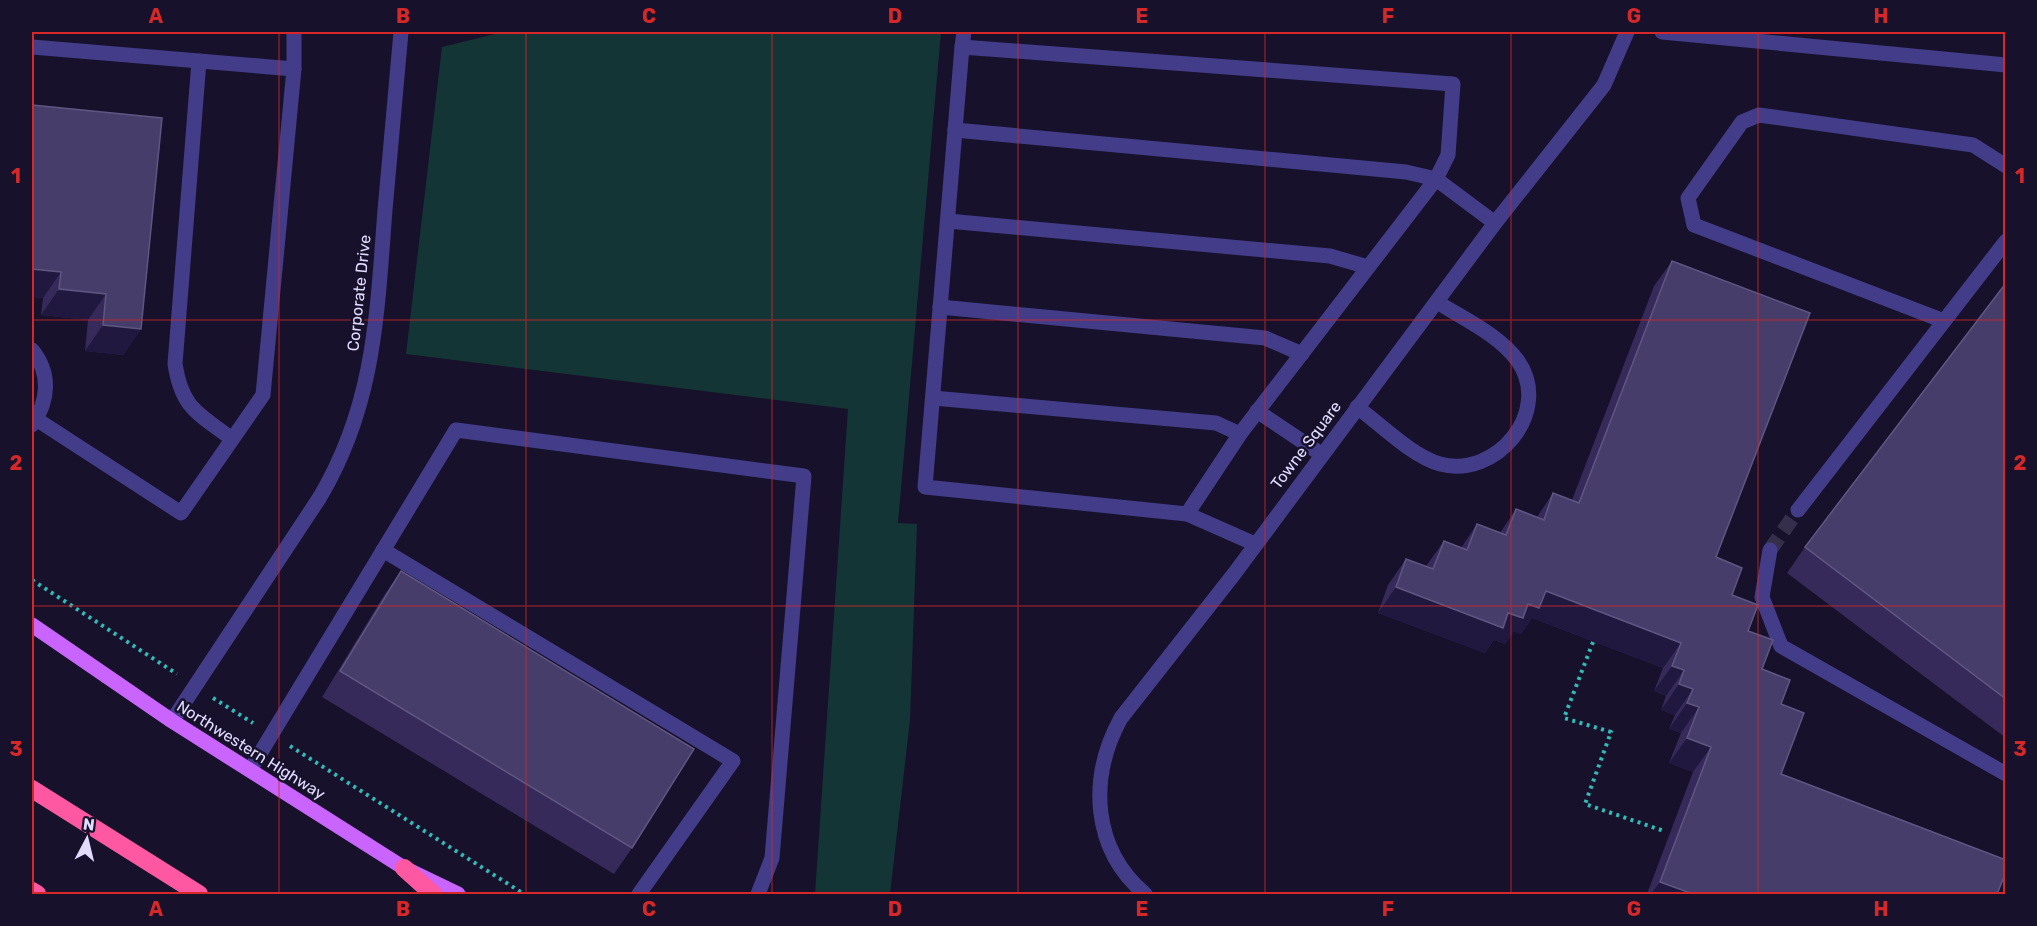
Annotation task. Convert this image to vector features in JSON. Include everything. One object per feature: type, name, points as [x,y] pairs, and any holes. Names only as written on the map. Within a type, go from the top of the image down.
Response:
[{"type":"highway","points":[[32,789],[199,894]]},
{"type":"highway","points":[[404,868],[434,894]]},
{"type":"highway","points":[[32,891],[37,894]]},
{"type":"main road","name":"Northwestern Highway","points":[[32,625],[172,721],[404,868],[458,894]]},
{"type":"street","points":[[32,350],[39,359],[45,376],[46,395],[34,422],[181,513],[263,395],[294,69],[294,32]]},
{"type":"street","name":"Corporate Drive","points":[[172,721],[325,488],[340,463],[358,414],[376,330],[401,32]]},
{"type":"street","name":"Towne Square","points":[[1145,894],[1117,864],[1107,843],[1100,793],[1101,768],[1108,742],[1142,689],[1255,544],[1495,223],[1604,85],[1627,32]]},
{"type":"street","points":[[1662,32],[2006,65]]},
{"type":"street","points":[[1187,514],[1257,411],[1436,179],[1448,155],[1453,84],[963,39],[925,487],[1187,514],[1255,544]]},
{"type":"street","points":[[32,47],[294,69]]},
{"type":"street","points":[[199,61],[175,364],[179,388],[191,407],[232,439]]},
{"type":"street","points":[[1944,321],[1694,225],[1688,198],[1742,122],[1760,115],[1973,145],[2006,166]]},
{"type":"street","points":[[955,130],[1406,172],[1436,179],[1495,223]]},
{"type":"street","points":[[948,221],[1330,256],[1368,267]]},
{"type":"street","points":[[1798,510],[2006,241]]},
{"type":"street","points":[[1357,407],[1415,452],[1440,464],[1467,466],[1492,458],[1513,440],[1525,416],[1527,389],[1519,363],[1501,343],[1437,302]]},
{"type":"street","points":[[940,307],[1265,338],[1302,354]]},
{"type":"street","points":[[933,398],[1216,423],[1240,434]]},
{"type":"street","points":[[1257,411],[1321,454]]},
{"type":"street","points":[[250,770],[456,430],[804,476],[772,858],[759,894]]},
{"type":"street","points":[[383,550],[733,761],[639,894]]},
{"type":"street","points":[[1770,550],[1762,597],[1781,646],[2006,774]]},
{"type":"path","points":[[32,580],[167,668]]},
{"type":"path","points":[[1593,642],[1564,718],[1611,732],[1585,804],[1664,831]]},
{"type":"path","points":[[220,702],[254,724]]},
{"type":"path","points":[[290,746],[524,894]]},
{"type":"green space","points":[[503,32],[941,32],[898,523],[917,524],[910,720],[890,894],[815,894],[848,409],[406,354],[442,47]]},
{"type":"building","points":[[32,105],[162,118],[141,329],[103,325],[106,294],[59,289],[61,272],[32,269]]},
{"type":"building","points":[[1672,261],[1810,313],[1716,557],[1742,568],[1732,595],[1758,605],[1748,631],[1773,640],[1762,669],[1790,680],[1781,704],[1804,713],[1781,774],[2006,860],[2006,872],[1997,894],[1693,894],[1660,882],[1711,747],[1687,738],[1699,707],[1687,703],[1693,689],[1679,684],[1684,670],[1672,666],[1681,643],[1546,591],[1539,608],[1528,604],[1523,618],[1508,613],[1503,628],[1396,587],[1406,559],[1433,569],[1444,541],[1467,550],[1477,524],[1506,535],[1516,509],[1544,520],[1553,493],[1579,503]]},
{"type":"building","points":[[2006,283],[2006,699],[1805,547]]},
{"type":"building","points":[[401,571],[694,749],[632,848],[340,671]]},
{"type":"tunnel","points":[[1770,550],[1798,510]]}]
